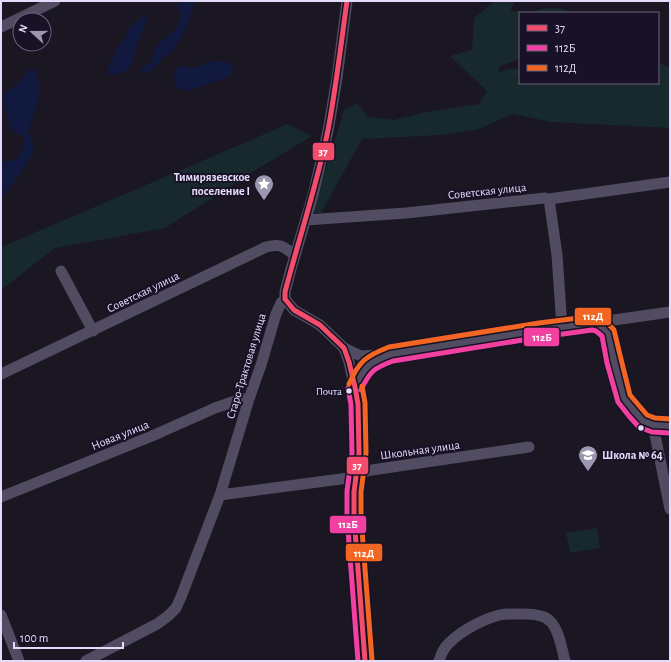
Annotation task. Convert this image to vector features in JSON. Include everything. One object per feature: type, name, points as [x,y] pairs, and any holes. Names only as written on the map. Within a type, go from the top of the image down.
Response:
[{"type":"street","points":[[1,27],[56,1]]},
{"type":"street","name":"Старо-Трактовая улица","points":[[86,661],[157,624],[176,608],[181,597],[220,495],[276,314],[281,303],[285,299],[285,292],[320,165],[333,105],[347,1]]},
{"type":"street","name":"Советская улица","points":[[306,220],[406,213],[545,198],[549,199],[670,182]]},
{"type":"street","points":[[549,199],[557,255],[562,327]]},
{"type":"street","name":"Советская улица","points":[[1,374],[266,247],[274,245],[282,246],[295,255]]},
{"type":"street","points":[[61,271],[93,331]]},
{"type":"street","points":[[285,299],[294,310],[320,325],[344,348],[361,356],[391,354],[562,327],[670,312]]},
{"type":"street","points":[[593,323],[600,325],[608,333],[624,398],[634,411],[644,420],[653,425],[670,426]]},
{"type":"street","points":[[344,348],[349,362],[358,404],[359,453],[354,492],[354,517],[364,661]]},
{"type":"street","points":[[355,387],[362,372],[369,364],[377,359],[391,354]]},
{"type":"street","name":"Новая улица","points":[[1,497],[146,439],[215,408],[241,399],[249,399]]},
{"type":"street","points":[[653,425],[670,509]]},
{"type":"street","name":"Школьная улица","points":[[220,495],[356,477],[364,472],[372,470],[529,447]]},
{"type":"street","points":[[439,661],[441,654],[449,643],[463,632],[483,620],[505,614],[532,614],[550,621],[555,627],[560,639],[565,661]]},
{"type":"street","points":[[1,615],[18,661]]},
{"type":"shaded area","points":[[495,1],[515,1],[510,12],[517,11],[528,12],[519,12],[519,58],[499,67],[499,72],[510,69],[519,70],[519,77],[515,78],[519,79],[519,84],[659,84],[659,62],[670,68],[670,128],[552,122],[512,114],[477,130],[441,135],[362,139],[321,213],[312,212],[344,110],[357,103],[368,117],[394,120],[426,112],[479,104],[487,91],[450,56],[472,50],[474,18]]},
{"type":"shaded area","points":[[547,8],[558,8],[570,12],[528,12]]},
{"type":"shaded area","points":[[288,124],[312,136],[165,228],[55,248],[1,290],[1,247]]},
{"type":"shaded area","points":[[597,528],[600,548],[570,553],[566,533]]},
{"type":"water","points":[[184,1],[195,1],[181,38],[172,51],[162,59],[153,70],[144,73],[140,71],[144,66],[150,63],[157,46],[161,41],[176,29],[180,21],[181,14],[177,10],[178,4]]},
{"type":"water","points":[[143,15],[147,17],[146,23],[130,65],[122,73],[110,75],[107,72],[117,49],[124,40],[130,26]]},
{"type":"water","points":[[214,61],[224,61],[232,65],[233,69],[231,74],[226,78],[188,91],[181,90],[176,85],[173,79],[176,70],[182,65],[193,68]]},
{"type":"water","points":[[29,69],[35,70],[39,87],[38,101],[28,132],[34,146],[33,151],[20,173],[1,199],[1,163],[2,161],[13,160],[18,156],[22,150],[24,140],[24,137],[13,131],[10,127],[3,98],[7,92],[20,81]]},
{"type":"transit line","name":"37","points":[[285,299],[285,292],[324,151],[336,82],[347,1]]},
{"type":"transit line","name":"37","points":[[285,299],[294,310],[320,325],[344,348],[355,387],[358,404],[359,453],[354,492],[354,517],[365,661]]},
{"type":"transit line","name":"112Д","points":[[349,384],[356,370],[364,360],[374,353],[389,347],[539,323],[595,316],[604,319],[614,330],[630,395],[647,415],[655,418],[670,419]]},
{"type":"transit line","name":"112Б","points":[[361,390],[367,378],[373,371],[393,361],[592,330],[596,331],[602,336],[607,363],[618,402],[639,427],[652,432],[670,433]]},
{"type":"transit line","name":"112Д","points":[[362,386],[365,403],[366,453],[361,492],[361,517],[372,660]]},
{"type":"transit line","name":"112Б","points":[[348,388],[351,405],[352,453],[347,491],[347,517],[358,661]]},
{"type":"place","name":"Тимирязевское поселение I","points":[[264,201]]},
{"type":"place","name":"Почта","points":[[349,391]]},
{"type":"place","name":"Школа № 64","points":[[588,472]]}]
